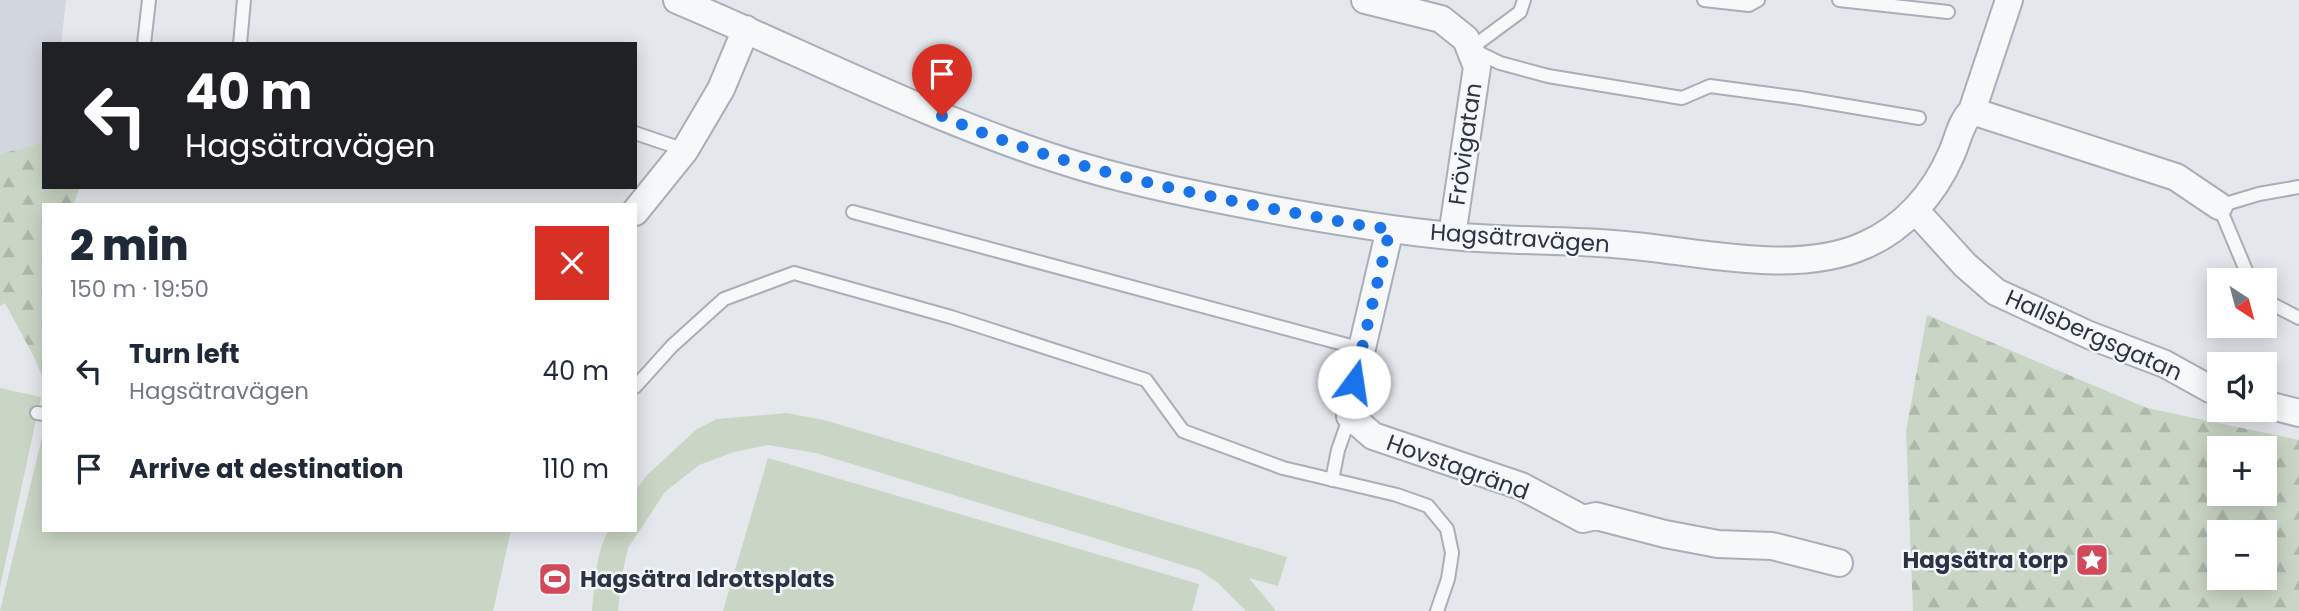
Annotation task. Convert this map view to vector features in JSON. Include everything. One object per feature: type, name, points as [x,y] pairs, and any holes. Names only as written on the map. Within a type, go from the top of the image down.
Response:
[{"type":"street","name":"Hagsätravägen","points":[[677,0],[967,126],[1080,166],[1202,196],[1365,226],[1451,236],[1616,244],[1735,258],[1808,260],[1846,252],[1892,229],[1915,210],[1937,183],[1965,119],[1972,111],[2009,0]]},
{"type":"street","name":"Frövigatan","points":[[1365,0],[1441,19],[1466,38],[1476,67],[1451,236]]},
{"type":"street","points":[[637,210],[685,150],[721,89],[746,29]]},
{"type":"street","points":[[1972,111],[2176,177],[2219,206]]},
{"type":"street","name":"Hallsbergsgatan","points":[[1915,210],[1965,265],[1996,292],[2089,335],[2165,364],[2207,387]]},
{"type":"street","points":[[1350,416],[1354,382],[1390,229]]},
{"type":"street","points":[[2277,407],[2299,413]]},
{"type":"street","name":"Hovstagränd","points":[[1350,416],[1373,436],[1521,486],[1583,519],[1596,516],[1665,534],[1718,544],[1772,546],[1839,563]]},
{"type":"lane","points":[[144,42],[149,0]]},
{"type":"lane","points":[[240,42],[244,0]]},
{"type":"lane","points":[[1469,49],[1520,12],[1524,0]]},
{"type":"lane","points":[[1704,0],[1749,5],[1758,0]]},
{"type":"lane","points":[[1839,0],[1948,12]]},
{"type":"lane","points":[[1469,49],[1500,62],[1548,76],[1682,98],[1710,86],[1919,118]]},
{"type":"lane","points":[[637,134],[685,150]]},
{"type":"lane","points":[[2245,268],[2219,206],[2259,194],[2299,187]]},
{"type":"lane","points":[[853,212],[1362,349]]},
{"type":"lane","points":[[637,385],[672,346],[724,299],[794,273],[951,317],[1146,380],[1183,431],[1283,468],[1397,495],[1428,506],[1447,529],[1452,553],[1448,579],[1437,611]]},
{"type":"lane","points":[[2277,307],[2299,318]]},
{"type":"lane","points":[[1332,480],[1338,450],[1350,416]]},
{"type":"shaded area","points":[[0,0],[66,0],[61,42],[42,42],[42,143],[0,154]]},
{"type":"green space","points":[[42,143],[42,189],[79,189],[74,203],[42,203],[42,376],[5,303],[0,306],[0,154]]},
{"type":"green space","points":[[1927,315],[2147,408],[2299,440],[2299,611],[1913,611],[1906,431]]},
{"type":"green space","points":[[0,388],[41,397],[0,587]]},
{"type":"green space","points":[[787,413],[824,420],[1287,557],[1278,586],[1249,578],[1276,611],[1246,611],[1218,583],[1199,570],[816,453],[768,445],[734,452],[699,465],[665,492],[628,548],[618,611],[592,611],[596,569],[608,532],[637,532],[637,488],[647,475],[697,429],[717,419]]},
{"type":"green space","points":[[42,437],[42,532],[511,532],[493,611],[0,611]]},
{"type":"green space","points":[[768,458],[1199,584],[1192,611],[723,611]]},
{"type":"place","name":"Hagsätra torp","points":[[2092,560]]},
{"type":"place","name":"Hagsätra Idrottsplats","points":[[555,579]]},
{"type":"route","points":[[942,116],[1080,166],[1140,182],[1202,196],[1390,229],[1354,382]]}]
